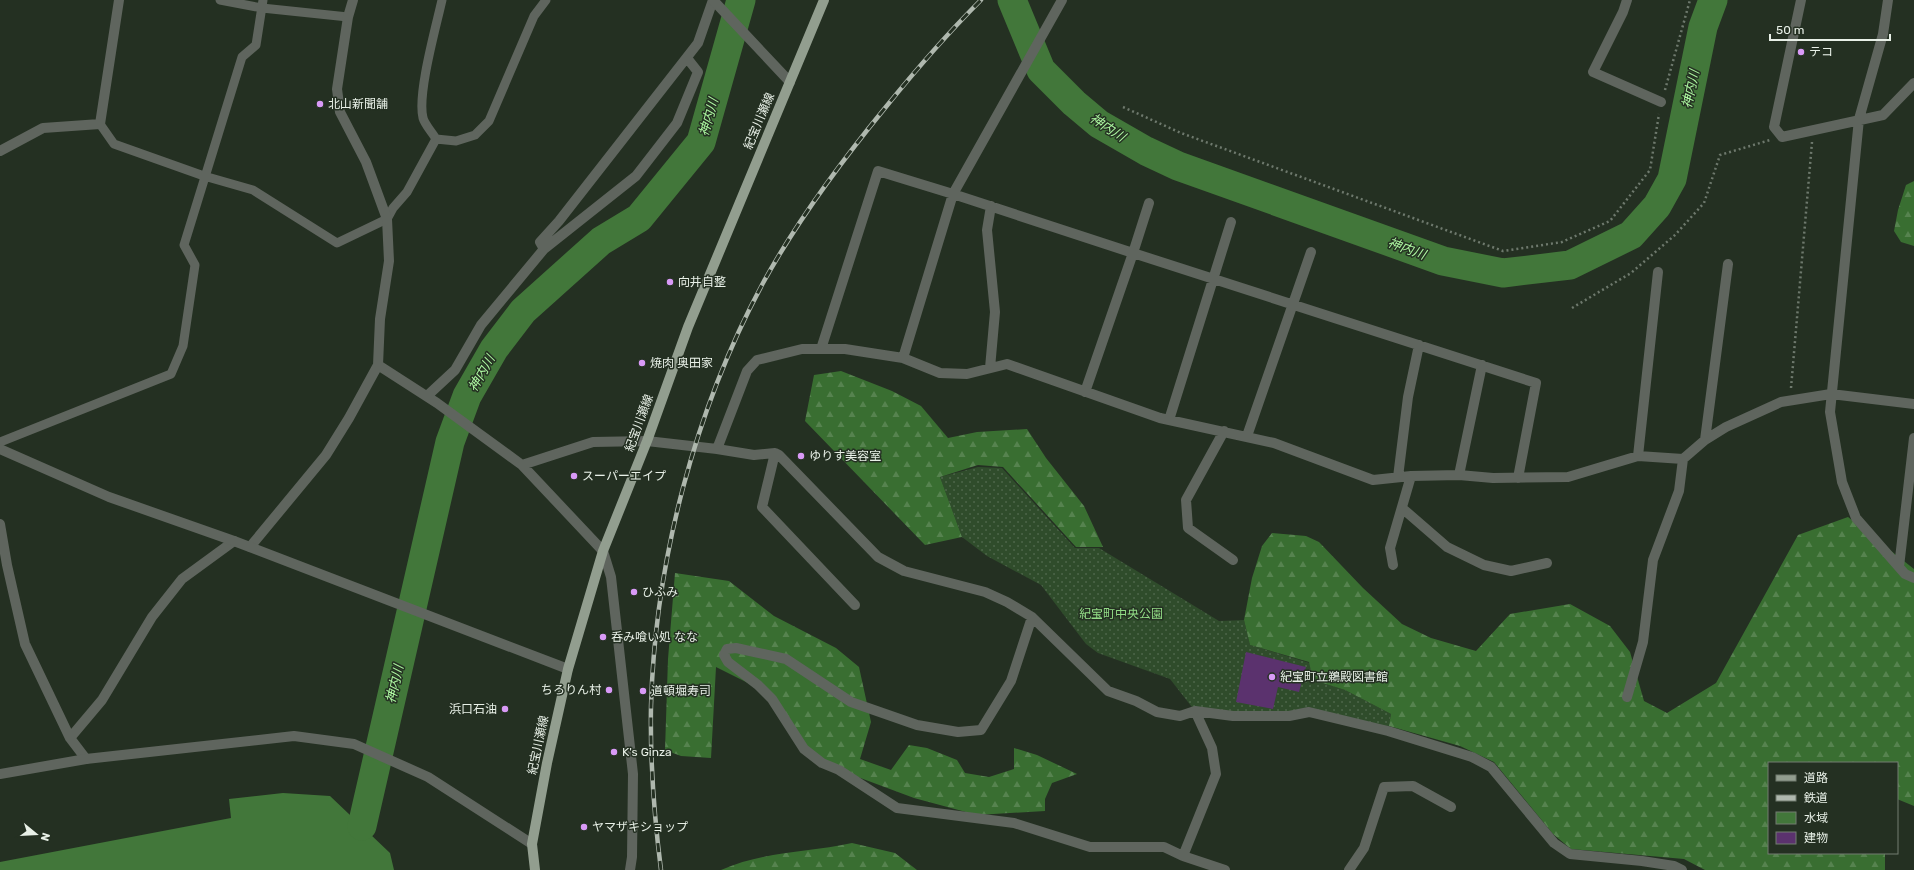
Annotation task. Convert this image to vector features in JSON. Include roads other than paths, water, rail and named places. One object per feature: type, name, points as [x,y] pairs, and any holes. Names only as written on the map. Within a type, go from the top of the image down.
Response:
[{"type":"main road","name":"紀宝川瀬線","points":[[535,870],[532,844],[547,764],[568,669],[603,551],[647,441],[688,327],[824,0]]},
{"type":"street","points":[[0,151],[42,128],[100,124],[119,0]]},
{"type":"street","points":[[250,547],[326,455],[350,418],[378,365],[380,319],[389,261],[387,219],[366,162],[340,112],[337,89],[348,17],[353,0]]},
{"type":"street","points":[[544,249],[540,242],[559,221],[698,43],[713,0],[790,82]]},
{"type":"street","points":[[903,358],[953,194],[1062,0]]},
{"type":"street","points":[[1627,0],[1623,12],[1593,72],[1661,102]]},
{"type":"street","points":[[1801,0],[1774,127],[1782,137],[1883,115],[1914,83]]},
{"type":"street","points":[[1888,0],[1883,34],[1859,120],[1837,360],[1831,394],[1830,412],[1842,482],[1856,518],[1905,574],[1914,578]]},
{"type":"street","points":[[427,396],[455,370],[482,326],[544,249],[636,176],[677,123],[698,72],[686,58]]},
{"type":"street","points":[[821,349],[878,171],[1536,382],[1518,478]]},
{"type":"street","points":[[1085,392],[1149,203]]},
{"type":"street","points":[[990,368],[995,312],[987,230],[991,206]]},
{"type":"street","points":[[1170,420],[1230,222]]},
{"type":"street","points":[[1247,436],[1311,252]]},
{"type":"street","points":[[1705,440],[1728,264]]},
{"type":"street","points":[[1638,456],[1658,272]]},
{"type":"street","points":[[1398,477],[1408,397],[1419,345]]},
{"type":"street","points":[[717,449],[747,371],[757,360],[802,349],[845,349],[903,358],[940,373],[967,374],[1007,364],[1170,420],[1274,443],[1373,480],[1411,476],[1459,475],[1493,478],[1568,477],[1638,456],[1683,459]]},
{"type":"street","points":[[378,365],[427,396],[522,465],[603,551],[611,577],[633,774],[632,857],[630,870]]},
{"type":"street","points":[[1459,475],[1482,365]]},
{"type":"street","points":[[1627,697],[1643,642],[1653,560],[1679,491],[1683,459],[1705,440],[1726,427],[1781,402],[1831,394],[1914,404]]},
{"type":"street","points":[[1224,431],[1186,500],[1188,528],[1233,560]]},
{"type":"street","points":[[1899,567],[1914,438]]},
{"type":"street","points":[[522,465],[593,442],[647,441],[754,455],[775,453],[779,455],[878,557],[904,571],[985,592],[1007,602],[1032,617],[1108,691],[1136,701],[1158,712],[1180,716],[1195,711],[1233,716],[1289,716],[1309,712],[1374,726],[1472,757],[1491,767],[1554,843],[1570,854],[1642,861],[1674,866],[1682,870]]},
{"type":"street","points":[[0,449],[109,497],[234,541],[568,669]]},
{"type":"street","points":[[775,453],[762,507],[855,605]]},
{"type":"street","points":[[1393,565],[1390,548],[1411,476]]},
{"type":"street","points":[[1402,508],[1447,547],[1484,565],[1511,571],[1547,563]]},
{"type":"street","points":[[0,524],[6,565],[25,644],[70,738],[86,759]]},
{"type":"street","points":[[70,738],[102,700],[152,617],[182,579],[234,541]]},
{"type":"street","points":[[1032,617],[1011,681],[981,730],[958,732],[917,725],[851,702],[786,658],[736,648],[727,649],[724,654],[728,662],[758,685],[772,699],[804,749],[822,763],[839,770],[897,808],[1014,823],[1090,847],[1164,847],[1183,856],[1225,870]]},
{"type":"street","points":[[1183,856],[1216,774],[1212,748],[1195,711]]},
{"type":"street","points":[[0,774],[86,759],[294,736],[354,744],[428,777],[532,844]]},
{"type":"street","points":[[1349,870],[1364,848],[1384,787],[1413,786],[1451,807]]},
{"type":"lane","points":[[220,0],[262,4],[348,17]]},
{"type":"lane","points":[[436,139],[424,119],[421,105],[429,56],[442,0]]},
{"type":"lane","points":[[436,139],[456,141],[475,135],[489,121],[534,16],[546,0]]},
{"type":"lane","points":[[0,442],[171,374],[183,346],[195,265],[184,245],[204,176],[242,57],[256,45],[262,4]]},
{"type":"lane","points":[[100,124],[114,144],[204,176],[253,190],[337,244],[387,219],[393,208],[407,192],[436,139]]},
{"type":"water","points":[[283,793],[330,796],[390,853],[394,870],[0,870],[0,862],[231,818],[229,799]]},
{"type":"waterway","name":"神内川","points":[[362,826],[450,442],[467,396],[494,349],[523,311],[601,241],[639,218],[701,142],[741,0]]},
{"type":"waterway","name":"神内川","points":[[1012,0],[1041,70],[1074,103],[1099,124],[1146,151],[1178,166],[1443,261],[1503,273],[1570,265],[1631,235],[1657,206],[1672,179],[1703,27],[1713,0]]},
{"type":"railway","points":[[661,870],[654,808],[651,747],[651,706],[654,652],[670,542],[683,488],[699,434],[717,382],[739,331],[763,283],[790,237],[820,193],[896,94],[944,39],[981,0]]},
{"type":"place","name":"テコ","points":[[1801,52]]},
{"type":"place","name":"北山新聞舗","points":[[320,104]]},
{"type":"place","name":"向井自整","points":[[670,282]]},
{"type":"place","name":"焼肉 奥田家","points":[[642,363]]},
{"type":"place","name":"ゆりす美容室","points":[[801,456]]},
{"type":"place","name":"スーパーエイプ","points":[[574,476]]},
{"type":"place","name":"ひふみ","points":[[634,592]]},
{"type":"place","name":"呑み喰い処 なな","points":[[603,637]]},
{"type":"place","name":"紀宝町立鵜殿図書館","points":[[1272,677]]},
{"type":"place","name":"ちろりん村","points":[[609,690]]},
{"type":"place","name":"道頓堀寿司","points":[[643,691]]},
{"type":"place","name":"浜口石油","points":[[505,709]]},
{"type":"place","name":"K's Ginza","points":[[614,752]]},
{"type":"place","name":"ヤマザキショップ","points":[[584,827]]},
{"type":"park label","name":"紀宝町中央公園","points":[[1121,614]]}]
